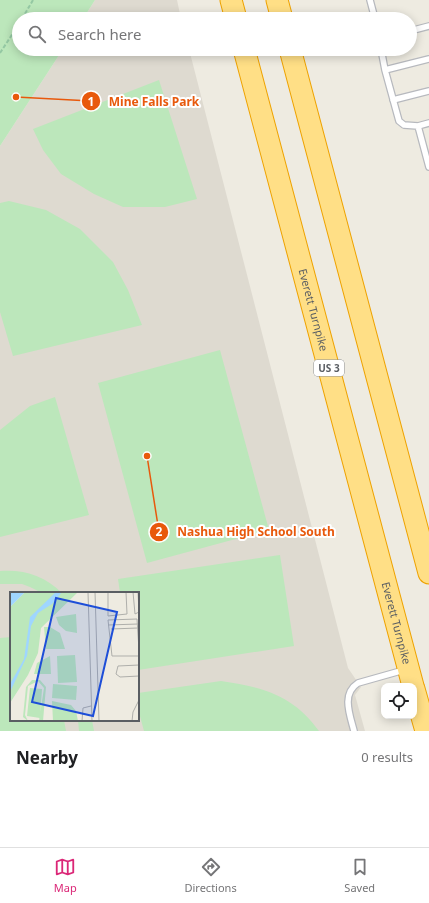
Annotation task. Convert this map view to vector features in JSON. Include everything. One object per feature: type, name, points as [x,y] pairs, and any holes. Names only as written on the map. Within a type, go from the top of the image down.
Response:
[{"type":"highway","points":[[231,0],[234,12]]},
{"type":"highway","points":[[277,0],[280,12]]},
{"type":"highway","name":"Everett Turnpike","points":[[246,56],[426,731]]},
{"type":"highway","points":[[292,56],[429,573]]},
{"type":"lane","points":[[370,0],[373,12]]},
{"type":"lane","points":[[417,29],[429,26]]},
{"type":"lane","points":[[382,56],[399,121],[404,125],[418,126],[429,123]]},
{"type":"lane","points":[[385,70],[429,59]]},
{"type":"lane","points":[[393,100],[429,91]]},
{"type":"lane","points":[[418,126],[429,167]]},
{"type":"lane","points":[[354,731],[348,699],[353,686],[358,683],[412,681]]},
{"type":"path","points":[[26,12],[33,0]]},
{"type":"path","points":[[0,53],[12,35]]},
{"type":"shaded area","points":[[95,0],[177,0],[180,12],[87,12]]},
{"type":"shaded area","points":[[58,56],[191,56],[348,668],[361,687],[355,695],[365,731],[0,731],[0,146]]},
{"type":"green space","points":[[0,0],[95,0],[87,12],[12,12],[12,56],[58,56],[0,146]]},
{"type":"green space","points":[[159,80],[197,199],[165,207],[123,207],[94,194],[61,174],[43,150],[33,129]]},
{"type":"green space","points":[[9,201],[46,210],[80,229],[113,262],[128,290],[142,325],[13,356],[0,312],[0,203]]},
{"type":"green space","points":[[220,350],[269,530],[147,563],[98,383]]},
{"type":"green space","points":[[55,397],[89,515],[0,537],[0,430],[30,406]]},
{"type":"green space","points":[[280,555],[294,646],[139,670],[139,592],[120,592],[118,579]]},
{"type":"green space","points":[[0,571],[17,571],[41,578],[49,582],[61,592],[40,592],[22,584],[0,584]]},
{"type":"green space","points":[[10,637],[10,721],[64,721],[66,731],[0,731],[0,638]]},
{"type":"green space","points":[[221,681],[236,683],[264,690],[288,701],[299,709],[319,731],[144,731],[139,713],[139,693]]},
{"type":"green space","points":[[78,721],[92,721],[94,731],[79,731]]},
{"type":"place","name":"Mine Falls Park","points":[[16,97]]},
{"type":"place","name":"Nashua High School South","points":[[147,456]]}]
